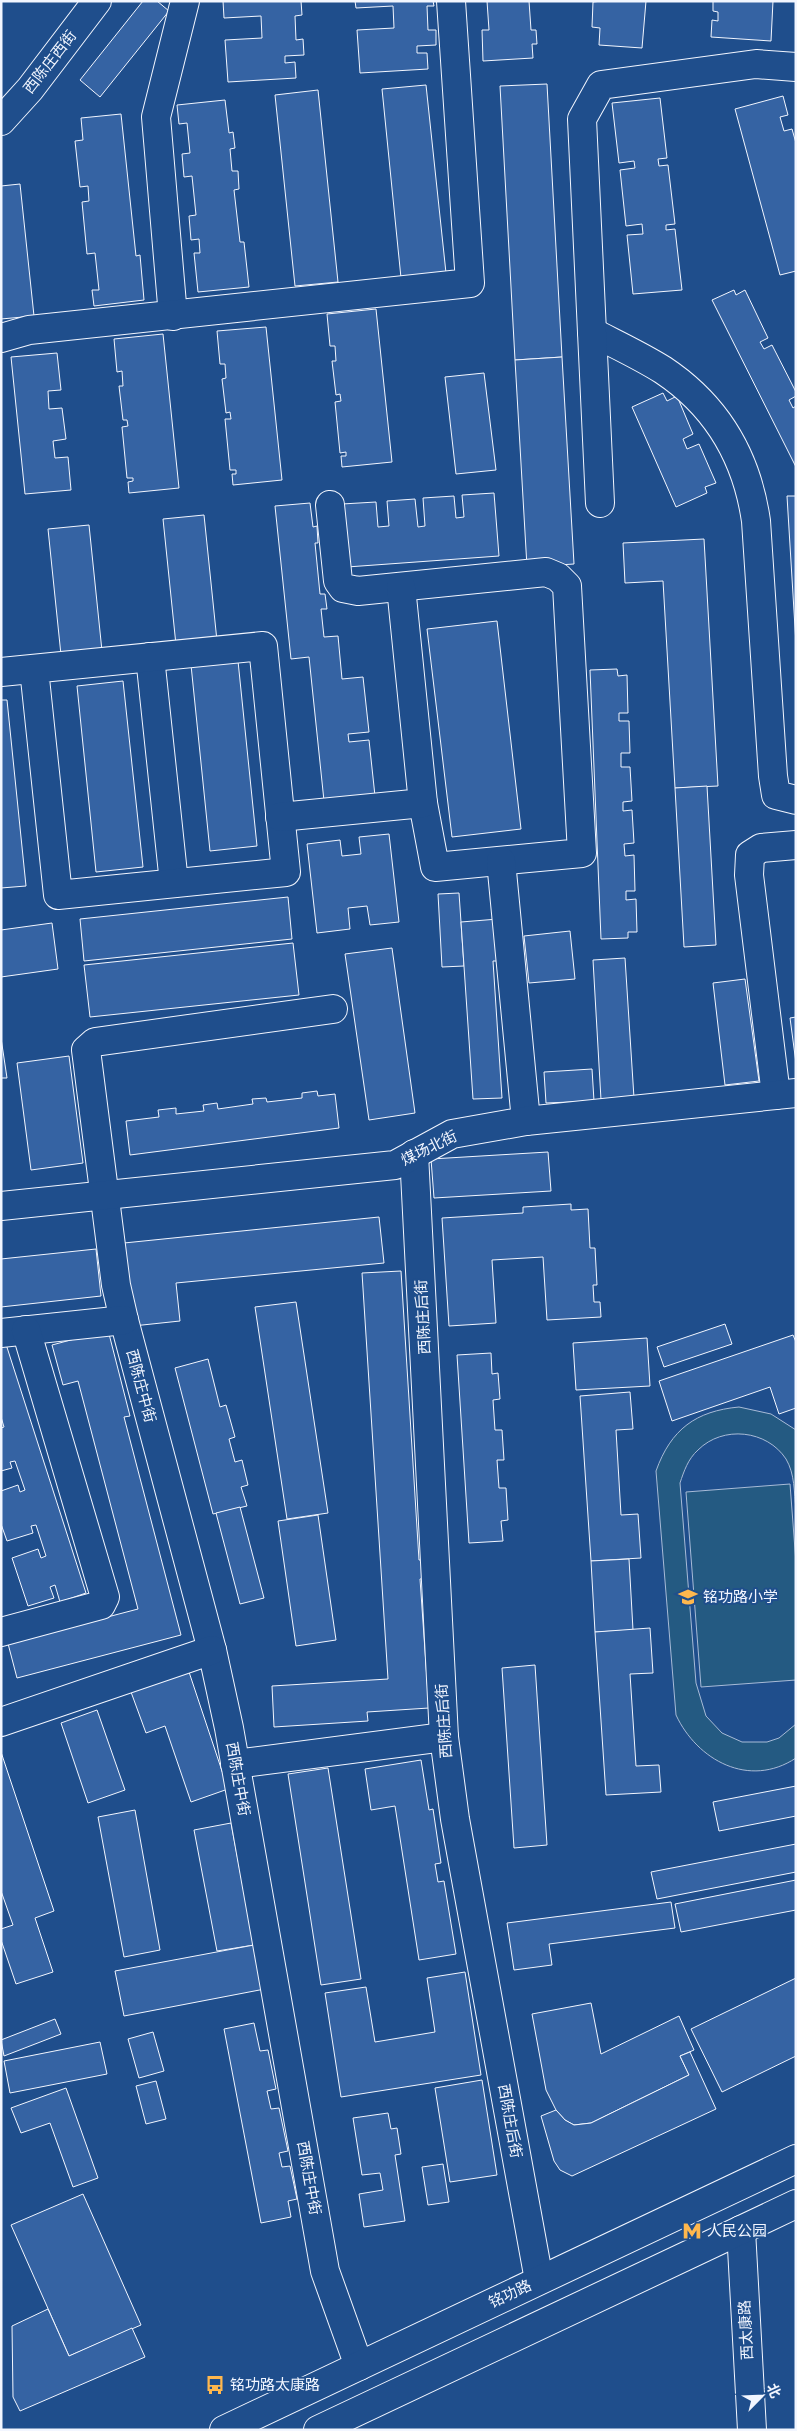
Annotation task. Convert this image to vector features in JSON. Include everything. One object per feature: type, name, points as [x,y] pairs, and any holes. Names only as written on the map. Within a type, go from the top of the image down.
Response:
[{"type":"street","name":"西陈庄西街","points":[[1,121],[30,89],[97,1]]},
{"type":"street","points":[[173,316],[156,117],[185,1]]},
{"type":"street","points":[[1,338],[29,330],[470,283],[451,1]]},
{"type":"street","points":[[600,503],[582,119],[601,85],[756,64],[796,67]]},
{"type":"street","points":[[592,332],[662,370],[692,393],[715,418],[743,464],[752,492],[756,521],[773,776],[776,795],[796,800]]},
{"type":"street","points":[[330,505],[338,581],[343,588],[358,591],[546,572],[558,576],[567,586],[582,853],[435,868],[423,803],[401,587]]},
{"type":"street","points":[[1,672],[263,646],[286,872],[58,895],[34,669]]},
{"type":"street","points":[[150,657],[174,883]]},
{"type":"street","points":[[280,817],[423,803]]},
{"type":"street","points":[[786,1094],[749,875],[750,855],[760,848],[796,845]]},
{"type":"street","points":[[500,861],[526,1121]]},
{"type":"street","name":"西陈庄中街","points":[[333,1009],[95,1042],[86,1050],[116,1285],[212,1650],[236,1764],[325,2271],[359,2366]]},
{"type":"street","name":"煤场北街","points":[[1,1206],[395,1164],[452,1134],[526,1121],[786,1094]]},
{"type":"street","name":"西陈庄后街","points":[[414,1154],[444,1737],[454,1819],[539,2280]]},
{"type":"street","points":[[1,1632],[101,1605],[105,1597],[14,1332],[124,1320]]},
{"type":"street","points":[[1,1722],[212,1650]]},
{"type":"street","points":[[236,1764],[444,1737]]},
{"type":"street","name":"铭功路","points":[[224,2430],[796,2159]]},
{"type":"street","points":[[318,2430],[796,2204]]},
{"type":"street","name":"西太康路","points":[[741,2230],[752,2430]]},
{"type":"shaded area","points":[[739,1407],[771,1414],[796,1430],[796,1509],[793,1477],[786,1459],[778,1449],[768,1442],[744,1434],[732,1434],[708,1442],[692,1457],[680,1483],[696,1683],[706,1716],[722,1733],[742,1742],[767,1742],[779,1738],[796,1724],[796,1758],[778,1767],[760,1771],[743,1770],[726,1765],[711,1757],[685,1731],[676,1715],[656,1471],[669,1444],[687,1425],[710,1413]]},
{"type":"shaded area","points":[[790,1484],[796,1563],[796,1680],[701,1687],[686,1492]]},
{"type":"building","points":[[143,1],[157,1],[169,11],[100,97],[80,80]]},
{"type":"building","points":[[223,1],[301,1],[302,15],[295,16],[296,40],[303,39],[304,55],[285,56],[285,63],[295,62],[296,78],[228,82],[225,40],[262,38],[261,16],[224,18]]},
{"type":"building","points":[[355,1],[433,1],[434,6],[427,6],[428,30],[436,30],[436,45],[417,46],[417,53],[427,53],[428,69],[360,73],[357,30],[394,28],[393,6],[356,8]]},
{"type":"building","points":[[487,1],[529,1],[531,30],[536,30],[537,44],[532,44],[533,58],[483,61],[482,30],[489,30]]},
{"type":"building","points":[[646,1],[642,48],[599,45],[600,28],[592,27],[593,2]]},
{"type":"building","points":[[713,1],[773,1],[771,41],[711,37],[712,20],[718,21],[718,12],[713,11]]},
{"type":"building","points":[[547,84],[562,357],[515,360],[500,86]]},
{"type":"building","points":[[426,85],[446,273],[401,278],[382,89]]},
{"type":"building","points":[[318,90],[338,282],[295,286],[275,95]]},
{"type":"building","points":[[783,96],[788,115],[780,117],[784,131],[792,129],[796,143],[796,271],[780,275],[735,109]]},
{"type":"building","points":[[660,98],[667,158],[658,159],[659,166],[668,165],[675,224],[666,225],[666,230],[675,229],[682,290],[633,294],[627,235],[643,234],[642,224],[626,226],[620,170],[635,168],[634,161],[619,163],[612,103]]},
{"type":"building","points":[[225,100],[229,133],[233,132],[235,148],[230,149],[232,171],[238,171],[239,189],[234,190],[240,242],[244,242],[249,287],[198,292],[194,253],[200,253],[199,239],[191,240],[189,216],[196,215],[192,176],[184,177],[182,154],[190,153],[187,123],[179,124],[177,105]]},
{"type":"building","points":[[121,114],[136,256],[140,255],[144,300],[94,306],[92,290],[99,290],[95,253],[87,254],[82,202],[89,201],[88,186],[80,187],[75,141],[83,140],[81,118]]},
{"type":"building","points":[[20,184],[34,316],[1,319],[1,186]]},
{"type":"building","points":[[734,290],[736,295],[745,290],[768,338],[760,342],[764,349],[772,345],[796,392],[796,396],[789,400],[793,408],[796,406],[796,467],[712,300]]},
{"type":"building","points":[[376,309],[392,462],[342,467],[341,456],[346,456],[346,452],[340,453],[335,402],[341,401],[340,394],[336,395],[332,361],[336,361],[335,346],[330,346],[327,314]]},
{"type":"building","points":[[266,327],[282,480],[233,485],[232,474],[236,474],[236,470],[230,470],[225,419],[231,419],[230,412],[226,413],[222,379],[226,378],[225,364],[220,364],[217,331]]},
{"type":"building","points":[[163,334],[179,488],[129,493],[128,482],[133,481],[133,478],[127,478],[122,427],[128,426],[127,420],[123,420],[119,386],[123,386],[122,371],[117,372],[114,339]]},
{"type":"building","points":[[57,353],[61,390],[48,391],[49,409],[62,408],[66,439],[53,441],[55,458],[68,457],[71,490],[25,494],[11,357]]},
{"type":"building","points":[[562,357],[574,564],[527,567],[515,360]]},
{"type":"building","points":[[484,373],[496,470],[456,474],[445,377]]},
{"type":"building","points":[[663,393],[667,401],[677,396],[693,434],[683,439],[687,449],[699,444],[716,483],[705,487],[707,493],[676,507],[632,407]]},
{"type":"building","points":[[494,493],[499,556],[347,567],[342,504],[376,502],[378,527],[389,526],[387,501],[415,499],[418,527],[425,526],[423,498],[454,496],[456,518],[464,517],[462,495]]},
{"type":"building","points":[[787,496],[796,496],[796,644]]},
{"type":"building","points":[[310,503],[313,527],[317,526],[318,543],[315,543],[320,594],[325,594],[327,609],[321,609],[324,637],[338,636],[342,679],[363,677],[369,732],[348,734],[349,742],[369,740],[375,796],[324,801],[309,657],[291,659],[275,506]]},
{"type":"building","points":[[204,515],[217,641],[176,645],[163,519]]},
{"type":"building","points":[[89,525],[102,651],[61,655],[48,529]]},
{"type":"building","points":[[704,539],[718,786],[675,788],[663,581],[625,583],[623,543]]},
{"type":"building","points":[[497,621],[521,829],[452,837],[427,629]]},
{"type":"building","points":[[238,661],[257,846],[210,851],[191,665]]},
{"type":"building","points":[[617,669],[618,676],[627,675],[628,713],[619,713],[619,721],[629,721],[630,753],[621,753],[621,767],[630,767],[632,801],[623,802],[623,811],[632,810],[634,843],[624,844],[625,856],[634,855],[635,891],[626,891],[626,900],[636,899],[637,932],[628,932],[628,938],[601,939],[590,670]]},
{"type":"building","points":[[123,681],[143,867],[96,872],[77,686]]},
{"type":"building","points":[[1,700],[7,700],[26,886],[1,888]]},
{"type":"building","points":[[707,786],[716,945],[684,947],[675,788]]},
{"type":"building","points":[[389,834],[399,922],[370,925],[367,906],[348,908],[350,929],[317,933],[307,844],[340,840],[342,856],[361,854],[359,837]]},
{"type":"building","points":[[459,893],[464,966],[442,967],[438,894]]},
{"type":"building","points":[[288,897],[292,939],[84,961],[80,919]]},
{"type":"building","points":[[498,919],[501,961],[493,961],[502,1098],[473,1099],[461,922]]},
{"type":"building","points":[[52,923],[58,969],[1,977],[1,930]]},
{"type":"building","points":[[570,931],[575,979],[529,983],[524,936]]},
{"type":"building","points":[[293,943],[299,995],[90,1017],[84,965]]},
{"type":"building","points":[[392,948],[415,1113],[369,1120],[345,954]]},
{"type":"building","points":[[625,958],[634,1098],[601,1100],[593,960]]},
{"type":"building","points":[[745,979],[759,1081],[725,1085],[713,983]]},
{"type":"building","points":[[796,1017],[796,1063],[790,1018]]},
{"type":"building","points":[[1,1038],[7,1078],[1,1078]]},
{"type":"building","points":[[69,1056],[83,1163],[31,1170],[17,1063]]},
{"type":"building","points":[[592,1069],[594,1101],[546,1103],[544,1072]]},
{"type":"building","points":[[317,1091],[318,1096],[335,1094],[339,1128],[130,1155],[126,1121],[159,1117],[158,1110],[176,1108],[176,1114],[204,1111],[203,1105],[217,1103],[218,1109],[253,1104],[252,1099],[266,1098],[267,1102],[302,1098],[302,1093]]},
{"type":"building","points":[[548,1152],[551,1191],[434,1198],[431,1159]]},
{"type":"building","points":[[571,1204],[571,1210],[588,1209],[590,1248],[595,1248],[597,1285],[593,1285],[594,1302],[600,1302],[601,1317],[547,1320],[543,1257],[492,1260],[496,1323],[449,1326],[442,1218],[523,1213],[523,1207]]},
{"type":"building","points":[[379,1217],[384,1263],[176,1283],[180,1321],[133,1326],[124,1243]]},
{"type":"building","points":[[96,1249],[101,1296],[1,1307],[1,1259]]},
{"type":"building","points":[[401,1271],[419,1560],[425,1560],[426,1578],[420,1579],[429,1708],[367,1712],[368,1721],[274,1727],[272,1686],[388,1679],[362,1273]]},
{"type":"building","points":[[296,1302],[328,1513],[287,1519],[255,1307]]},
{"type":"building","points":[[725,1324],[732,1344],[664,1367],[657,1347]]},
{"type":"building","points":[[108,1330],[130,1416],[124,1417],[181,1635],[17,1678],[6,1636],[35,1636],[138,1609],[78,1381],[63,1385],[52,1345]]},
{"type":"building","points":[[793,1335],[796,1342],[796,1408],[779,1414],[770,1387],[672,1421],[659,1381]]},
{"type":"building","points":[[4,1338],[86,1593],[60,1602],[55,1585],[50,1587],[54,1598],[28,1606],[12,1558],[38,1549],[41,1558],[46,1556],[36,1525],[31,1526],[33,1533],[7,1541],[1,1524],[1,1491],[18,1485],[20,1492],[25,1490],[15,1461],[10,1462],[12,1468],[1,1471],[1,1428],[4,1427],[1,1417],[1,1339]]},
{"type":"building","points":[[647,1338],[650,1386],[576,1390],[573,1343]]},
{"type":"building","points":[[491,1353],[492,1374],[498,1373],[500,1399],[493,1400],[495,1430],[502,1430],[504,1460],[497,1460],[499,1488],[506,1488],[508,1520],[501,1521],[503,1541],[469,1543],[457,1355]]},
{"type":"building","points":[[208,1359],[220,1407],[226,1405],[235,1437],[229,1439],[235,1462],[242,1460],[248,1485],[241,1487],[247,1506],[213,1514],[175,1368]]},
{"type":"building","points":[[630,1392],[633,1429],[616,1430],[621,1515],[638,1514],[641,1558],[591,1561],[580,1396]]},
{"type":"building","points":[[240,1507],[264,1598],[240,1604],[216,1513]]},
{"type":"building","points":[[318,1515],[336,1640],[296,1646],[278,1521]]},
{"type":"building","points":[[629,1559],[633,1630],[595,1632],[591,1561]]},
{"type":"building","points":[[650,1628],[653,1673],[630,1674],[636,1766],[659,1765],[661,1792],[606,1795],[595,1632]]},
{"type":"building","points":[[535,1665],[547,1845],[514,1848],[502,1668]]},
{"type":"building","points":[[189,1672],[228,1789],[191,1802],[165,1726],[146,1733],[131,1692]]},
{"type":"building","points":[[97,1710],[125,1790],[88,1803],[61,1723]]},
{"type":"building","points":[[1,1752],[54,1911],[35,1918],[53,1972],[16,1984],[1,1940],[1,1929],[13,1925],[1,1891]]},
{"type":"building","points":[[421,1760],[429,1810],[433,1809],[441,1863],[435,1864],[438,1882],[444,1881],[456,1954],[419,1960],[395,1806],[371,1810],[365,1769]]},
{"type":"building","points":[[328,1768],[361,1979],[321,1985],[288,1774]]},
{"type":"building","points":[[796,1786],[796,1816],[719,1831],[713,1802]]},
{"type":"building","points":[[135,1810],[160,1950],[124,1957],[98,1817]]},
{"type":"building","points":[[231,1823],[254,1945],[217,1951],[194,1830]]},
{"type":"building","points":[[796,1844],[796,1872],[657,1899],[651,1872]]},
{"type":"building","points":[[796,1880],[796,1910],[681,1932],[675,1904]]},
{"type":"building","points":[[671,1902],[675,1928],[549,1944],[552,1965],[514,1970],[507,1923]]},
{"type":"building","points":[[254,1945],[270,1988],[124,2016],[115,1971]]},
{"type":"building","points":[[465,1972],[481,2075],[341,2097],[325,1993],[366,1987],[375,2042],[435,2032],[427,1978]]},
{"type":"building","points":[[796,1978],[796,2056],[722,2092],[691,2029]]},
{"type":"building","points":[[591,2003],[601,2054],[679,2016],[694,2050],[680,2056],[689,2075],[591,2123],[574,2125],[565,2120],[556,2110],[546,2090],[532,2014]]},
{"type":"building","points":[[55,2019],[61,2034],[4,2056],[1,2040]]},
{"type":"building","points":[[254,2023],[260,2051],[268,2050],[276,2089],[267,2091],[271,2109],[279,2108],[288,2151],[279,2153],[282,2167],[290,2166],[297,2199],[288,2201],[291,2217],[261,2223],[224,2029]]},
{"type":"building","points":[[153,2032],[164,2071],[139,2078],[128,2039]]},
{"type":"building","points":[[100,2042],[107,2074],[10,2093],[4,2061]]},
{"type":"building","points":[[690,2052],[716,2109],[572,2176],[560,2170],[554,2161],[541,2116],[556,2110],[565,2120],[574,2125],[591,2123],[689,2075],[680,2056]]},
{"type":"building","points":[[482,2080],[497,2175],[450,2182],[435,2088]]},
{"type":"building","points":[[156,2081],[166,2119],[146,2124],[136,2086]]},
{"type":"building","points":[[66,2088],[98,2178],[73,2187],[50,2123],[21,2133],[11,2108]]},
{"type":"building","points":[[388,2113],[391,2129],[397,2128],[401,2154],[395,2155],[405,2221],[364,2227],[359,2194],[383,2190],[380,2173],[362,2175],[353,2118]]},
{"type":"building","points":[[443,2164],[449,2202],[428,2205],[422,2167]]},
{"type":"building","points":[[83,2194],[141,2325],[69,2356],[11,2225]]},
{"type":"building","points":[[48,2309],[69,2356],[132,2328],[145,2357],[20,2411],[13,2397],[12,2326]]},
{"type":"place","name":"铭功路小学","points":[[688,1597]]},
{"type":"place","name":"人民公园","points":[[692,2231]]},
{"type":"place","name":"铭功路太康路","points":[[215,2385]]}]
